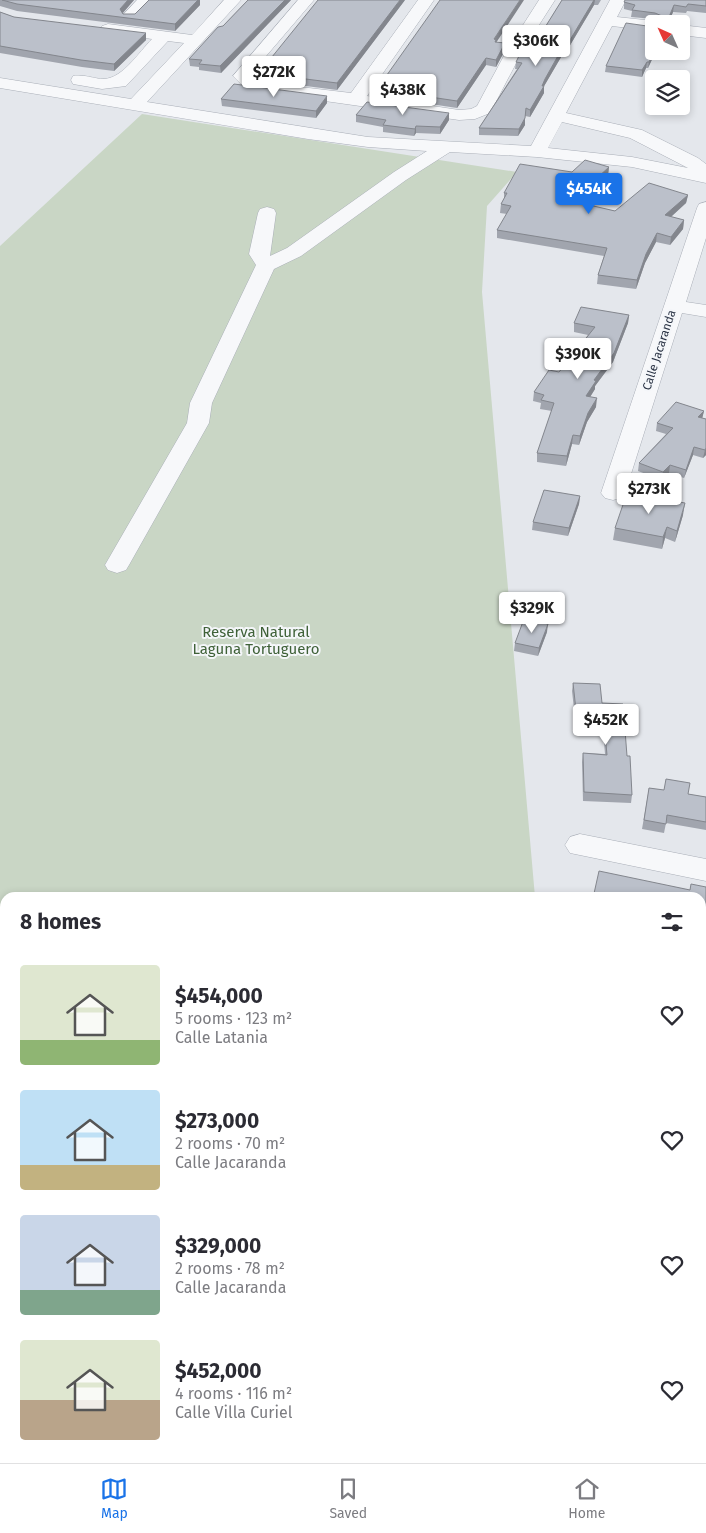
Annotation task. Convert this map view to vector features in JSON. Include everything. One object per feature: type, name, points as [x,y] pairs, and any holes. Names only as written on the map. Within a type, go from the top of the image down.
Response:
[{"type":"street","points":[[130,16],[146,0]]},
{"type":"street","points":[[126,105],[180,38],[216,0]]},
{"type":"street","points":[[37,73],[102,84],[114,84],[233,0]]},
{"type":"street","points":[[306,0],[241,76],[253,86],[459,115],[474,114],[484,109],[515,50],[547,0]]},
{"type":"street","points":[[356,99],[426,0]]},
{"type":"street","points":[[538,152],[618,0]]},
{"type":"street","points":[[606,21],[645,25]]},
{"type":"street","points":[[89,27],[180,38]]},
{"type":"street","points":[[690,31],[706,33]]},
{"type":"street","points":[[0,83],[126,105],[368,142],[538,152],[632,162],[706,177]]},
{"type":"street","points":[[557,116],[636,134],[692,162],[706,172]]},
{"type":"street","points":[[117,566],[198,422],[201,403],[266,265],[294,252],[400,176],[447,146]]},
{"type":"street","name":"Calle Jacaranda","points":[[613,493],[706,208]]},
{"type":"street","points":[[266,265],[259,254],[267,213]]},
{"type":"street","points":[[674,306],[706,311]]},
{"type":"street","points":[[580,846],[706,870]]},
{"type":"green space","name":"Reserva Natural Laguna Tortuguero","points":[[142,114],[517,172],[487,206],[482,292],[535,892],[0,892],[0,246]]},
{"type":"building","points":[[2,0],[128,0],[120,9],[123,14],[135,14],[149,0],[198,0],[175,24],[17,4]]},
{"type":"building","points":[[248,0],[285,0],[220,66],[199,64],[202,60],[189,59],[218,27],[223,26]]},
{"type":"building","points":[[318,0],[400,0],[337,83],[259,73]]},
{"type":"building","points":[[440,0],[520,0],[494,39],[496,40],[495,42],[505,43],[496,60],[486,58],[457,101],[377,89]]},
{"type":"building","points":[[562,0],[594,0],[567,45],[564,45],[530,110],[526,108],[525,118],[519,129],[479,128],[522,63],[516,62],[524,46],[534,45]]},
{"type":"building","points":[[625,0],[706,0],[706,6],[688,4],[686,7],[674,5],[670,15],[660,15],[632,10],[635,5],[624,2]]},
{"type":"building","points":[[0,12],[14,17],[146,33],[114,64],[81,60],[0,46]]},
{"type":"building","points":[[626,23],[645,26],[645,60],[650,60],[642,70],[606,66]]},
{"type":"building","points":[[234,84],[327,96],[316,111],[221,99]]},
{"type":"building","points":[[367,102],[449,113],[440,127],[416,126],[415,129],[383,125],[386,120],[356,115]]},
{"type":"building","points":[[585,160],[609,167],[572,201],[615,211],[649,183],[688,195],[665,215],[684,220],[671,237],[657,233],[646,254],[637,280],[598,275],[607,248],[497,230],[511,206],[501,204],[507,193],[504,193],[520,164],[572,172]]},
{"type":"building","points":[[581,307],[629,315],[614,353],[594,380],[596,381],[586,396],[597,398],[588,413],[580,436],[573,435],[567,456],[537,453],[554,403],[541,400],[544,395],[534,392],[549,370],[559,372],[595,327],[574,323]]},
{"type":"building","points":[[676,402],[704,411],[698,417],[706,419],[705,450],[694,447],[686,470],[670,465],[663,472],[639,463],[673,428],[657,423]]},
{"type":"building","points":[[544,490],[580,496],[569,528],[533,522]]},
{"type":"building","points":[[627,493],[685,503],[677,531],[667,527],[663,537],[615,528]]},
{"type":"building","points":[[524,619],[548,624],[539,648],[515,643]]},
{"type":"building","points":[[573,683],[600,684],[602,703],[623,704],[627,756],[630,756],[632,795],[584,792],[583,753],[607,755],[603,711],[576,710]]},
{"type":"building","points":[[666,779],[690,783],[688,794],[706,797],[706,822],[667,815],[666,824],[644,820],[649,788],[664,790]]},
{"type":"building","points":[[599,871],[690,890],[691,884],[706,887],[706,892],[594,892]]}]
